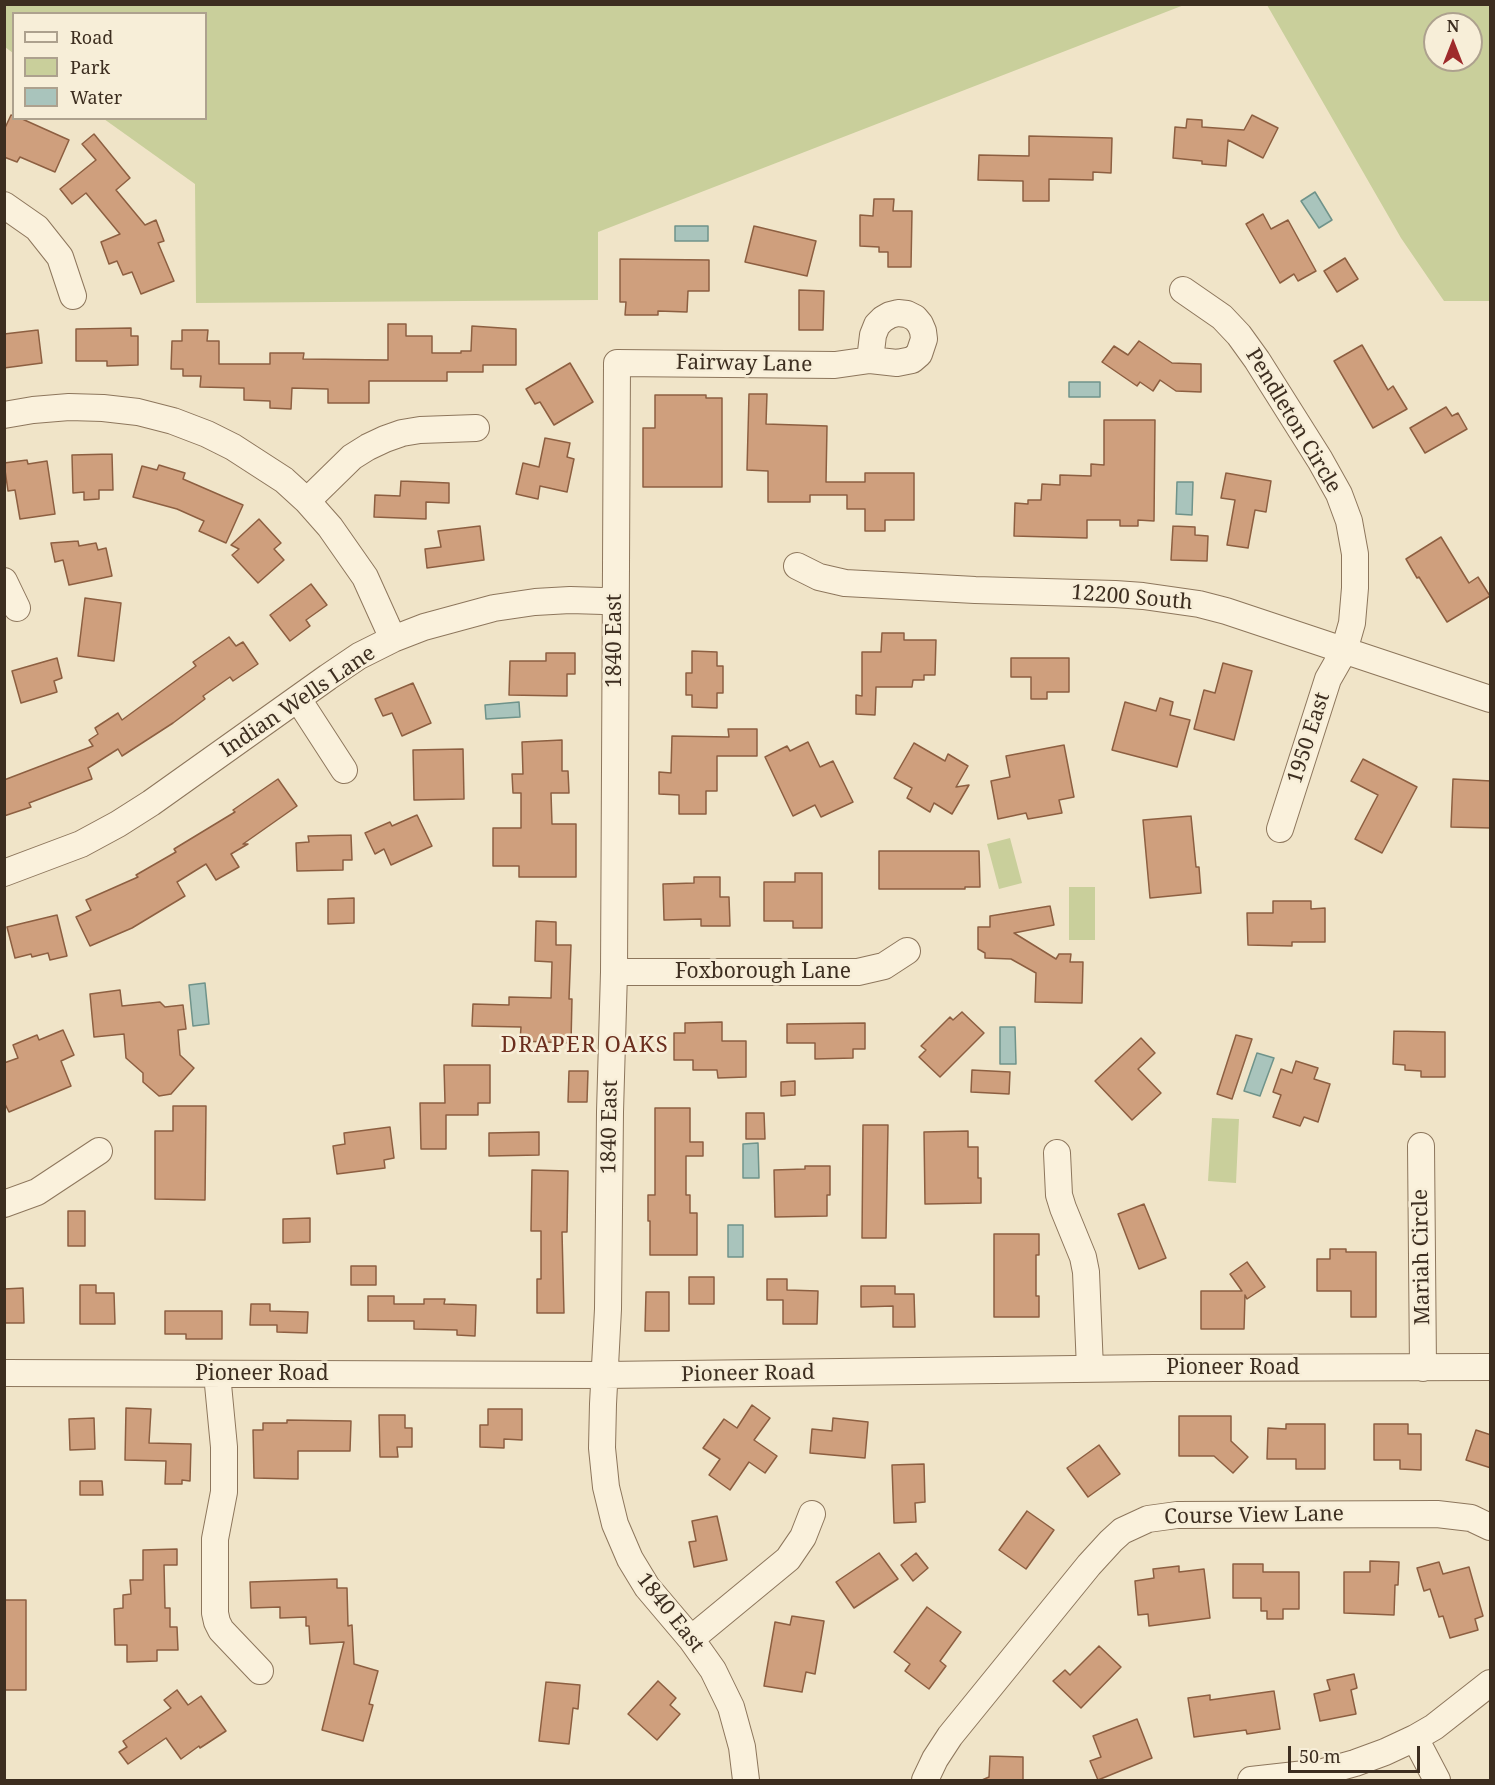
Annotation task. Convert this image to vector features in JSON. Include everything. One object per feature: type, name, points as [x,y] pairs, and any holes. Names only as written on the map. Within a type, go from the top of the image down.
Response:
[{"type":"street","points":[[4,206],[37,228],[60,256],[73,296]]},
{"type":"street","name":"Pendleton Circle","points":[[1183,290],[1222,316],[1239,335],[1320,460],[1338,494],[1349,522],[1355,554],[1352,623],[1344,651]]},
{"type":"street","name":"Fairway Lane","points":[[617,363],[835,365],[870,360]]},
{"type":"street","name":"1840 East","points":[[617,363],[614,972],[608,1309],[602,1448],[606,1487],[615,1524],[630,1559],[647,1587],[714,1670],[731,1707],[742,1747],[746,1780]]},
{"type":"street","points":[[4,415],[69,407],[138,412],[173,421],[233,447],[284,480],[330,527],[364,577],[393,639]]},
{"type":"street","points":[[307,501],[352,457],[385,439],[420,430],[476,428]]},
{"type":"street","name":"12200 South","points":[[797,566],[819,577],[845,583],[1115,594],[1199,604],[1491,699]]},
{"type":"street","points":[[4,581],[16,608]]},
{"type":"street","name":"Indian Wells Lane","points":[[4,873],[81,844],[118,824],[359,656],[393,639],[424,627],[494,608],[535,602],[615,598]]},
{"type":"street","name":"1950 East","points":[[1280,829],[1328,679],[1344,651]]},
{"type":"street","points":[[298,699],[344,770]]},
{"type":"street","name":"Foxborough Lane","points":[[614,972],[858,972],[884,966],[907,951]]},
{"type":"street","name":"Mariah Circle","points":[[1421,1146],[1423,1368]]},
{"type":"street","points":[[4,1204],[37,1192],[99,1151]]},
{"type":"street","points":[[1057,1153],[1059,1195],[1083,1257],[1086,1272],[1090,1369]]},
{"type":"street","name":"Pioneer Road","points":[[4,1373],[604,1376],[1090,1369],[1491,1367]]},
{"type":"street","points":[[217,1374],[224,1436],[225,1492],[215,1539],[215,1612],[221,1630],[260,1671]]},
{"type":"street","points":[[691,1639],[788,1559],[803,1537],[812,1514]]},
{"type":"street","name":"Course View Lane","points":[[925,1780],[950,1736],[1089,1565],[1111,1540],[1141,1522],[1162,1516],[1177,1515],[1448,1515],[1471,1518],[1491,1527]]},
{"type":"street","points":[[1251,1780],[1323,1772],[1365,1760],[1434,1727],[1491,1683]]},
{"type":"street","points":[[1415,1738],[1437,1780]]},
{"type":"green space","points":[[5,4],[1184,4],[598,232],[598,300],[196,303],[195,184],[105,120],[207,120],[207,12],[12,12],[12,52],[5,47]]},
{"type":"green space","points":[[1267,5],[1490,5],[1490,301],[1444,301],[1401,238]]},
{"type":"green space","points":[[1010,838],[1022,883],[999,889],[987,844]]},
{"type":"green space","points":[[1069,887],[1095,887],[1095,940],[1069,940]]},
{"type":"green space","points":[[1212,1118],[1239,1119],[1236,1183],[1208,1181]]},
{"type":"water","points":[[1315,192],[1332,220],[1319,228],[1301,201]]},
{"type":"water","points":[[675,226],[708,226],[708,241],[675,241]]},
{"type":"water","points":[[1069,382],[1100,382],[1100,397],[1069,397]]},
{"type":"water","points":[[1177,482],[1193,482],[1192,515],[1176,514]]},
{"type":"water","points":[[519,702],[520,717],[486,719],[485,705]]},
{"type":"water","points":[[205,983],[209,1024],[193,1026],[189,985]]},
{"type":"water","points":[[1000,1027],[1015,1027],[1016,1064],[1000,1064]]},
{"type":"water","points":[[1257,1053],[1274,1058],[1260,1096],[1244,1091]]},
{"type":"water","points":[[758,1143],[759,1178],[743,1178],[743,1144]]},
{"type":"water","points":[[728,1225],[743,1225],[743,1257],[728,1257]]},
{"type":"building","points":[[11,115],[12,120],[24,120],[69,140],[55,172],[20,157],[17,162],[4,157],[4,130]]},
{"type":"building","points":[[1252,115],[1278,128],[1263,158],[1228,140],[1226,166],[1173,158],[1175,127],[1186,128],[1187,119],[1202,120],[1202,127],[1244,130]]},
{"type":"building","points":[[94,134],[130,178],[116,190],[145,225],[156,220],[164,241],[158,243],[174,281],[141,294],[132,272],[123,275],[117,261],[109,264],[101,242],[120,234],[86,193],[72,204],[60,189],[96,160],[82,144]]},
{"type":"building","points":[[1029,136],[1112,138],[1111,173],[1093,172],[1093,180],[1049,179],[1049,201],[1023,201],[1023,181],[978,180],[979,155],[1029,156]]},
{"type":"building","points":[[874,199],[894,199],[893,211],[912,211],[911,267],[888,267],[888,252],[879,252],[879,247],[860,246],[860,215],[873,216]]},
{"type":"building","points":[[1263,214],[1271,229],[1288,220],[1316,271],[1298,281],[1294,274],[1280,283],[1246,224]]},
{"type":"building","points":[[754,226],[816,241],[807,276],[745,262]]},
{"type":"building","points":[[1345,258],[1358,279],[1337,292],[1324,271]]},
{"type":"building","points":[[620,259],[709,260],[709,291],[688,291],[687,312],[658,311],[658,315],[625,315],[626,302],[620,302]]},
{"type":"building","points":[[799,290],[824,291],[823,330],[799,330]]},
{"type":"building","points":[[388,324],[406,324],[406,336],[432,336],[432,353],[471,351],[472,326],[516,329],[516,365],[483,365],[483,372],[447,372],[447,381],[369,381],[369,403],[328,403],[328,389],[292,388],[291,409],[270,408],[270,401],[244,400],[244,388],[200,387],[201,376],[183,376],[183,369],[171,369],[172,341],[182,341],[182,330],[208,330],[207,341],[219,341],[219,364],[270,364],[270,353],[304,353],[303,359],[388,360]]},
{"type":"building","points":[[131,328],[131,336],[138,336],[138,365],[107,366],[107,361],[76,361],[76,329]]},
{"type":"building","points":[[38,330],[42,363],[4,368],[4,334]]},
{"type":"building","points":[[1139,341],[1172,363],[1201,364],[1201,392],[1176,391],[1160,380],[1153,391],[1140,382],[1137,386],[1102,362],[1114,346],[1128,355]]},
{"type":"building","points":[[1362,345],[1388,390],[1393,386],[1407,409],[1373,428],[1334,361]]},
{"type":"building","points":[[570,363],[593,402],[554,425],[540,402],[535,404],[526,389]]},
{"type":"building","points":[[749,394],[767,394],[766,424],[827,426],[826,482],[865,482],[865,473],[914,473],[914,520],[885,520],[885,531],[865,531],[865,509],[847,509],[847,495],[810,495],[810,502],[768,502],[768,471],[747,470]]},
{"type":"building","points":[[655,395],[706,395],[706,398],[722,398],[722,487],[643,487],[643,428],[655,428]]},
{"type":"building","points":[[1446,407],[1452,416],[1458,413],[1467,429],[1425,453],[1410,428]]},
{"type":"building","points":[[1104,420],[1155,420],[1154,521],[1138,520],[1138,526],[1120,526],[1120,520],[1087,520],[1087,538],[1014,536],[1015,503],[1028,504],[1028,500],[1041,500],[1042,484],[1060,485],[1060,475],[1091,476],[1091,464],[1104,465]]},
{"type":"building","points":[[545,438],[570,443],[567,457],[574,459],[567,492],[540,486],[538,499],[516,494],[523,463],[539,467]]},
{"type":"building","points":[[112,454],[113,490],[99,490],[99,499],[84,500],[84,492],[73,493],[72,455]]},
{"type":"building","points":[[27,460],[28,464],[47,461],[55,514],[20,519],[15,490],[8,491],[4,463]]},
{"type":"building","points":[[159,465],[185,473],[183,479],[243,505],[226,543],[199,531],[204,521],[177,509],[133,497],[142,466],[157,470]]},
{"type":"building","points":[[1226,473],[1271,481],[1266,512],[1255,510],[1248,548],[1227,545],[1235,500],[1221,498]]},
{"type":"building","points":[[401,481],[449,483],[449,503],[426,502],[426,519],[374,517],[375,495],[400,496]]},
{"type":"building","points":[[259,519],[281,543],[274,549],[284,560],[258,583],[232,555],[239,549],[231,545]]},
{"type":"building","points":[[480,526],[484,560],[427,568],[425,549],[441,547],[438,531]]},
{"type":"building","points":[[1173,526],[1195,527],[1195,535],[1208,536],[1207,561],[1171,560]]},
{"type":"building","points":[[1441,537],[1469,583],[1478,577],[1490,596],[1447,622],[1406,559]]},
{"type":"building","points":[[78,541],[79,546],[96,543],[98,550],[106,548],[112,576],[69,585],[63,560],[55,562],[51,543]]},
{"type":"building","points":[[311,584],[327,605],[306,620],[310,626],[290,641],[270,615]]},
{"type":"building","points":[[85,598],[121,603],[114,661],[78,656]]},
{"type":"building","points":[[882,633],[904,633],[904,640],[936,640],[935,675],[924,675],[924,680],[913,680],[912,687],[876,687],[875,715],[856,714],[856,695],[862,696],[862,652],[881,652]]},
{"type":"building","points":[[229,637],[236,646],[243,642],[258,664],[233,681],[230,677],[203,696],[205,699],[173,723],[122,756],[118,749],[88,768],[92,779],[29,803],[31,807],[4,816],[4,780],[93,746],[89,740],[98,734],[95,728],[118,713],[122,720],[196,666],[193,662]]},
{"type":"building","points":[[692,651],[717,652],[717,666],[723,666],[723,693],[717,693],[717,708],[692,707],[692,695],[686,695],[686,673],[692,673]]},
{"type":"building","points":[[546,653],[575,653],[575,674],[567,674],[567,696],[509,695],[510,661],[546,661]]},
{"type":"building","points":[[57,658],[62,678],[54,681],[57,692],[21,703],[12,671]]},
{"type":"building","points":[[1011,658],[1069,658],[1069,692],[1047,692],[1047,699],[1031,699],[1031,677],[1011,677]]},
{"type":"building","points":[[1223,663],[1252,671],[1234,740],[1194,729],[1204,690],[1215,693]]},
{"type":"building","points":[[413,683],[431,723],[402,736],[392,713],[383,716],[375,699]]},
{"type":"building","points":[[1160,698],[1173,702],[1170,715],[1190,720],[1177,767],[1112,750],[1125,702],[1156,711]]},
{"type":"building","points":[[728,729],[757,729],[757,756],[717,756],[717,791],[706,791],[706,814],[679,814],[679,795],[659,794],[659,772],[671,773],[672,736],[729,737]]},
{"type":"building","points":[[562,740],[562,771],[568,771],[569,793],[551,793],[552,824],[576,824],[576,877],[519,877],[519,866],[493,866],[493,828],[521,828],[521,793],[513,793],[512,774],[523,774],[522,742]]},
{"type":"building","points":[[808,742],[820,767],[833,761],[853,802],[821,817],[815,805],[793,816],[765,757],[787,746],[790,751]]},
{"type":"building","points":[[914,743],[945,761],[948,754],[968,766],[956,787],[969,785],[952,814],[934,803],[930,812],[907,798],[912,788],[894,778]]},
{"type":"building","points":[[1064,745],[1074,797],[1059,800],[1062,813],[1028,819],[1026,813],[998,819],[991,781],[1010,777],[1006,756]]},
{"type":"building","points":[[463,749],[464,799],[414,800],[413,750]]},
{"type":"building","points":[[1363,759],[1417,787],[1382,853],[1355,839],[1378,795],[1351,781]]},
{"type":"building","points":[[278,779],[297,806],[243,844],[248,844],[231,854],[239,867],[216,880],[206,864],[177,882],[185,896],[132,928],[90,946],[76,917],[91,910],[86,900],[138,877],[136,875],[176,852],[174,849],[235,812],[233,810]]},
{"type":"building","points":[[1453,779],[1491,781],[1491,828],[1451,827]]},
{"type":"building","points":[[417,815],[432,846],[391,865],[384,849],[375,854],[365,833],[390,822],[392,826]]},
{"type":"building","points":[[1191,816],[1201,893],[1150,898],[1143,820]]},
{"type":"building","points":[[351,835],[352,860],[343,860],[343,870],[297,871],[296,843],[309,842],[308,836]]},
{"type":"building","points":[[879,851],[979,851],[980,887],[879,889]]},
{"type":"building","points":[[795,873],[822,873],[822,928],[793,928],[793,921],[764,921],[764,882],[795,882]]},
{"type":"building","points":[[694,877],[720,877],[720,897],[729,897],[730,926],[701,926],[701,919],[664,920],[663,884],[694,883]]},
{"type":"building","points":[[354,898],[354,923],[328,924],[328,899]]},
{"type":"building","points":[[1273,901],[1311,901],[1311,909],[1325,908],[1325,942],[1292,942],[1292,946],[1248,945],[1247,913],[1273,913]]},
{"type":"building","points":[[1050,906],[1054,925],[1014,933],[1056,959],[1059,954],[1071,954],[1070,962],[1083,962],[1082,1003],[1035,1002],[1036,973],[1011,959],[985,958],[985,953],[978,949],[978,927],[990,927],[990,916]]},
{"type":"building","points":[[57,915],[67,956],[50,960],[48,953],[15,958],[7,927]]},
{"type":"building","points":[[536,921],[556,922],[556,945],[571,945],[569,999],[572,999],[571,1043],[520,1041],[521,1027],[472,1026],[473,1004],[509,1005],[509,997],[551,998],[552,962],[535,961]]},
{"type":"building","points":[[120,990],[122,1006],[160,1002],[165,1007],[183,1005],[186,1029],[178,1030],[180,1055],[194,1068],[171,1094],[159,1096],[143,1082],[143,1073],[126,1058],[124,1034],[94,1037],[90,994]]},
{"type":"building","points":[[962,1012],[984,1033],[940,1077],[919,1057],[926,1050],[921,1046],[950,1017],[953,1020]]},
{"type":"building","points":[[722,1022],[722,1041],[746,1041],[746,1077],[718,1078],[717,1070],[693,1070],[693,1060],[674,1060],[674,1033],[685,1033],[685,1023]]},
{"type":"building","points":[[865,1023],[865,1049],[853,1049],[853,1058],[815,1059],[815,1043],[787,1043],[787,1024]]},
{"type":"building","points":[[63,1030],[74,1055],[61,1061],[71,1086],[9,1112],[4,1102],[4,1063],[18,1058],[13,1045],[37,1035],[39,1040]]},
{"type":"building","points":[[1394,1031],[1445,1032],[1445,1077],[1421,1077],[1421,1071],[1405,1070],[1405,1065],[1393,1064]]},
{"type":"building","points":[[1236,1035],[1252,1039],[1232,1099],[1217,1094]]},
{"type":"building","points":[[1141,1038],[1155,1053],[1138,1069],[1161,1093],[1132,1120],[1095,1081]]},
{"type":"building","points":[[1296,1061],[1318,1068],[1314,1079],[1330,1084],[1318,1122],[1304,1117],[1300,1126],[1273,1117],[1281,1095],[1273,1092],[1281,1069],[1292,1073]]},
{"type":"building","points":[[444,1065],[490,1065],[490,1103],[478,1103],[478,1115],[446,1115],[446,1149],[421,1149],[420,1103],[445,1103]]},
{"type":"building","points":[[972,1070],[1010,1072],[1009,1094],[971,1092]]},
{"type":"building","points":[[569,1071],[588,1071],[587,1102],[568,1102]]},
{"type":"building","points":[[795,1081],[795,1095],[781,1096],[781,1082]]},
{"type":"building","points":[[173,1106],[206,1106],[205,1200],[155,1199],[155,1131],[173,1131]]},
{"type":"building","points":[[655,1108],[690,1108],[690,1142],[703,1142],[703,1156],[686,1156],[686,1195],[690,1195],[690,1213],[697,1213],[697,1255],[650,1255],[648,1195],[655,1195]]},
{"type":"building","points":[[746,1113],[764,1113],[765,1139],[746,1139]]},
{"type":"building","points":[[863,1125],[888,1125],[886,1238],[862,1238]]},
{"type":"building","points":[[390,1127],[394,1158],[384,1160],[385,1168],[337,1174],[333,1146],[345,1144],[344,1133]]},
{"type":"building","points":[[968,1131],[968,1147],[978,1147],[981,1203],[925,1204],[924,1132]]},
{"type":"building","points":[[539,1132],[539,1155],[489,1156],[489,1133]]},
{"type":"building","points":[[805,1166],[830,1166],[827,1216],[775,1217],[774,1170],[805,1169]]},
{"type":"building","points":[[532,1170],[568,1171],[567,1232],[562,1232],[564,1313],[537,1313],[537,1279],[541,1279],[541,1231],[531,1231]]},
{"type":"building","points":[[1144,1204],[1166,1258],[1139,1269],[1118,1214]]},
{"type":"building","points":[[68,1211],[85,1211],[85,1246],[68,1246]]},
{"type":"building","points":[[310,1218],[310,1242],[283,1243],[283,1219]]},
{"type":"building","points":[[994,1234],[1039,1234],[1039,1255],[1036,1255],[1036,1296],[1039,1296],[1039,1317],[994,1317]]},
{"type":"building","points":[[1330,1249],[1346,1249],[1346,1252],[1376,1252],[1376,1317],[1351,1317],[1351,1291],[1317,1291],[1317,1259],[1330,1259]]},
{"type":"building","points":[[1247,1262],[1265,1287],[1247,1299],[1245,1295],[1244,1329],[1201,1329],[1201,1291],[1242,1291],[1230,1274]]},
{"type":"building","points":[[351,1266],[376,1266],[376,1285],[351,1285]]},
{"type":"building","points":[[689,1277],[714,1277],[714,1304],[689,1304]]},
{"type":"building","points":[[767,1279],[787,1279],[787,1290],[818,1291],[817,1324],[783,1324],[783,1300],[767,1300]]},
{"type":"building","points":[[80,1285],[96,1285],[96,1293],[114,1293],[115,1324],[80,1324]]},
{"type":"building","points":[[861,1286],[895,1286],[895,1294],[914,1294],[915,1327],[893,1327],[893,1306],[861,1307]]},
{"type":"building","points":[[23,1288],[24,1323],[4,1323],[4,1289]]},
{"type":"building","points":[[646,1292],[669,1292],[669,1331],[645,1331]]},
{"type":"building","points":[[368,1296],[394,1296],[394,1304],[424,1304],[424,1299],[445,1299],[444,1304],[476,1305],[475,1336],[457,1335],[457,1330],[414,1329],[414,1321],[368,1321]]},
{"type":"building","points":[[251,1304],[270,1304],[270,1311],[308,1312],[307,1333],[277,1332],[277,1325],[250,1325]]},
{"type":"building","points":[[165,1311],[222,1311],[222,1339],[186,1339],[186,1334],[165,1334]]},
{"type":"building","points":[[752,1405],[770,1418],[754,1440],[777,1456],[765,1473],[749,1462],[730,1490],[709,1475],[720,1459],[703,1448],[724,1419],[737,1428]]},
{"type":"building","points":[[126,1408],[151,1409],[149,1443],[191,1444],[190,1481],[182,1480],[182,1484],[165,1484],[166,1461],[125,1460]]},
{"type":"building","points":[[488,1409],[522,1409],[522,1440],[504,1439],[504,1448],[480,1447],[480,1425],[488,1425]]},
{"type":"building","points":[[379,1415],[405,1415],[405,1428],[412,1428],[412,1447],[397,1447],[398,1457],[380,1457]]},
{"type":"building","points":[[1179,1416],[1231,1416],[1231,1441],[1248,1457],[1233,1473],[1214,1456],[1179,1456]]},
{"type":"building","points":[[94,1418],[95,1449],[70,1450],[69,1419]]},
{"type":"building","points":[[833,1418],[868,1422],[865,1458],[810,1453],[812,1429],[832,1431]]},
{"type":"building","points":[[287,1420],[351,1421],[350,1451],[298,1451],[298,1479],[254,1478],[253,1430],[263,1430],[263,1423],[287,1423]]},
{"type":"building","points":[[1286,1424],[1325,1424],[1325,1469],[1296,1469],[1296,1459],[1267,1459],[1268,1428],[1286,1429]]},
{"type":"building","points":[[1374,1424],[1408,1424],[1408,1434],[1421,1434],[1421,1470],[1400,1469],[1400,1460],[1374,1460]]},
{"type":"building","points":[[1476,1430],[1491,1435],[1491,1468],[1466,1460]]},
{"type":"building","points":[[1099,1445],[1120,1474],[1088,1497],[1067,1468]]},
{"type":"building","points":[[924,1464],[925,1502],[915,1503],[916,1522],[894,1523],[892,1465]]},
{"type":"building","points":[[80,1481],[102,1481],[103,1495],[80,1495]]},
{"type":"building","points":[[1027,1511],[1054,1530],[1026,1569],[999,1550]]},
{"type":"building","points":[[717,1516],[727,1560],[694,1567],[689,1542],[696,1541],[692,1521]]},
{"type":"building","points":[[177,1549],[177,1565],[164,1565],[165,1608],[170,1608],[170,1627],[177,1627],[178,1650],[157,1650],[157,1661],[127,1662],[127,1645],[115,1645],[114,1609],[123,1608],[123,1595],[131,1594],[130,1580],[143,1580],[143,1550]]},
{"type":"building","points":[[879,1553],[898,1579],[854,1608],[836,1582]]},
{"type":"building","points":[[916,1553],[928,1568],[913,1581],[901,1565]]},
{"type":"building","points":[[1370,1561],[1399,1562],[1398,1585],[1395,1585],[1394,1615],[1344,1613],[1344,1572],[1370,1572]]},
{"type":"building","points":[[1439,1562],[1443,1574],[1469,1567],[1483,1616],[1475,1619],[1478,1630],[1450,1638],[1443,1616],[1439,1617],[1430,1589],[1424,1591],[1417,1568]]},
{"type":"building","points":[[1233,1564],[1263,1564],[1263,1572],[1299,1572],[1299,1609],[1283,1609],[1283,1619],[1267,1619],[1267,1611],[1261,1611],[1261,1598],[1233,1598]]},
{"type":"building","points":[[1179,1566],[1179,1572],[1204,1569],[1210,1618],[1149,1626],[1148,1614],[1138,1615],[1135,1581],[1154,1578],[1153,1569]]},
{"type":"building","points":[[337,1579],[337,1588],[347,1588],[348,1626],[352,1625],[354,1664],[378,1671],[369,1704],[373,1705],[363,1741],[322,1730],[344,1642],[310,1644],[306,1617],[280,1618],[280,1607],[251,1608],[250,1582]]},
{"type":"building","points":[[4,1600],[26,1600],[26,1690],[4,1690]]},
{"type":"building","points":[[927,1607],[961,1632],[940,1661],[946,1666],[929,1689],[905,1671],[910,1664],[894,1652]]},
{"type":"building","points":[[792,1616],[824,1621],[815,1674],[806,1672],[802,1692],[764,1686],[775,1622],[790,1625]]},
{"type":"building","points":[[1099,1646],[1121,1667],[1081,1708],[1053,1681],[1065,1670],[1070,1675]]},
{"type":"building","points":[[1354,1674],[1357,1688],[1351,1690],[1356,1714],[1320,1721],[1314,1694],[1330,1690],[1327,1680]]},
{"type":"building","points":[[658,1681],[676,1698],[670,1705],[680,1714],[657,1740],[628,1714]]},
{"type":"building","points":[[546,1682],[580,1685],[578,1709],[573,1708],[569,1744],[539,1741]]},
{"type":"building","points":[[177,1690],[188,1705],[201,1696],[226,1731],[181,1759],[166,1738],[128,1764],[119,1752],[127,1747],[123,1741],[171,1708],[164,1700]]},
{"type":"building","points":[[1274,1691],[1280,1729],[1247,1734],[1246,1730],[1194,1737],[1188,1698],[1210,1695],[1210,1700]]},
{"type":"building","points":[[1137,1719],[1152,1758],[1098,1780],[1090,1761],[1101,1757],[1093,1736]]},
{"type":"building","points":[[990,1756],[1023,1757],[1023,1780],[982,1780],[989,1777]]},
{"type":"district","name":"DRAPER OAKS","points":[[585,1046]]}]
